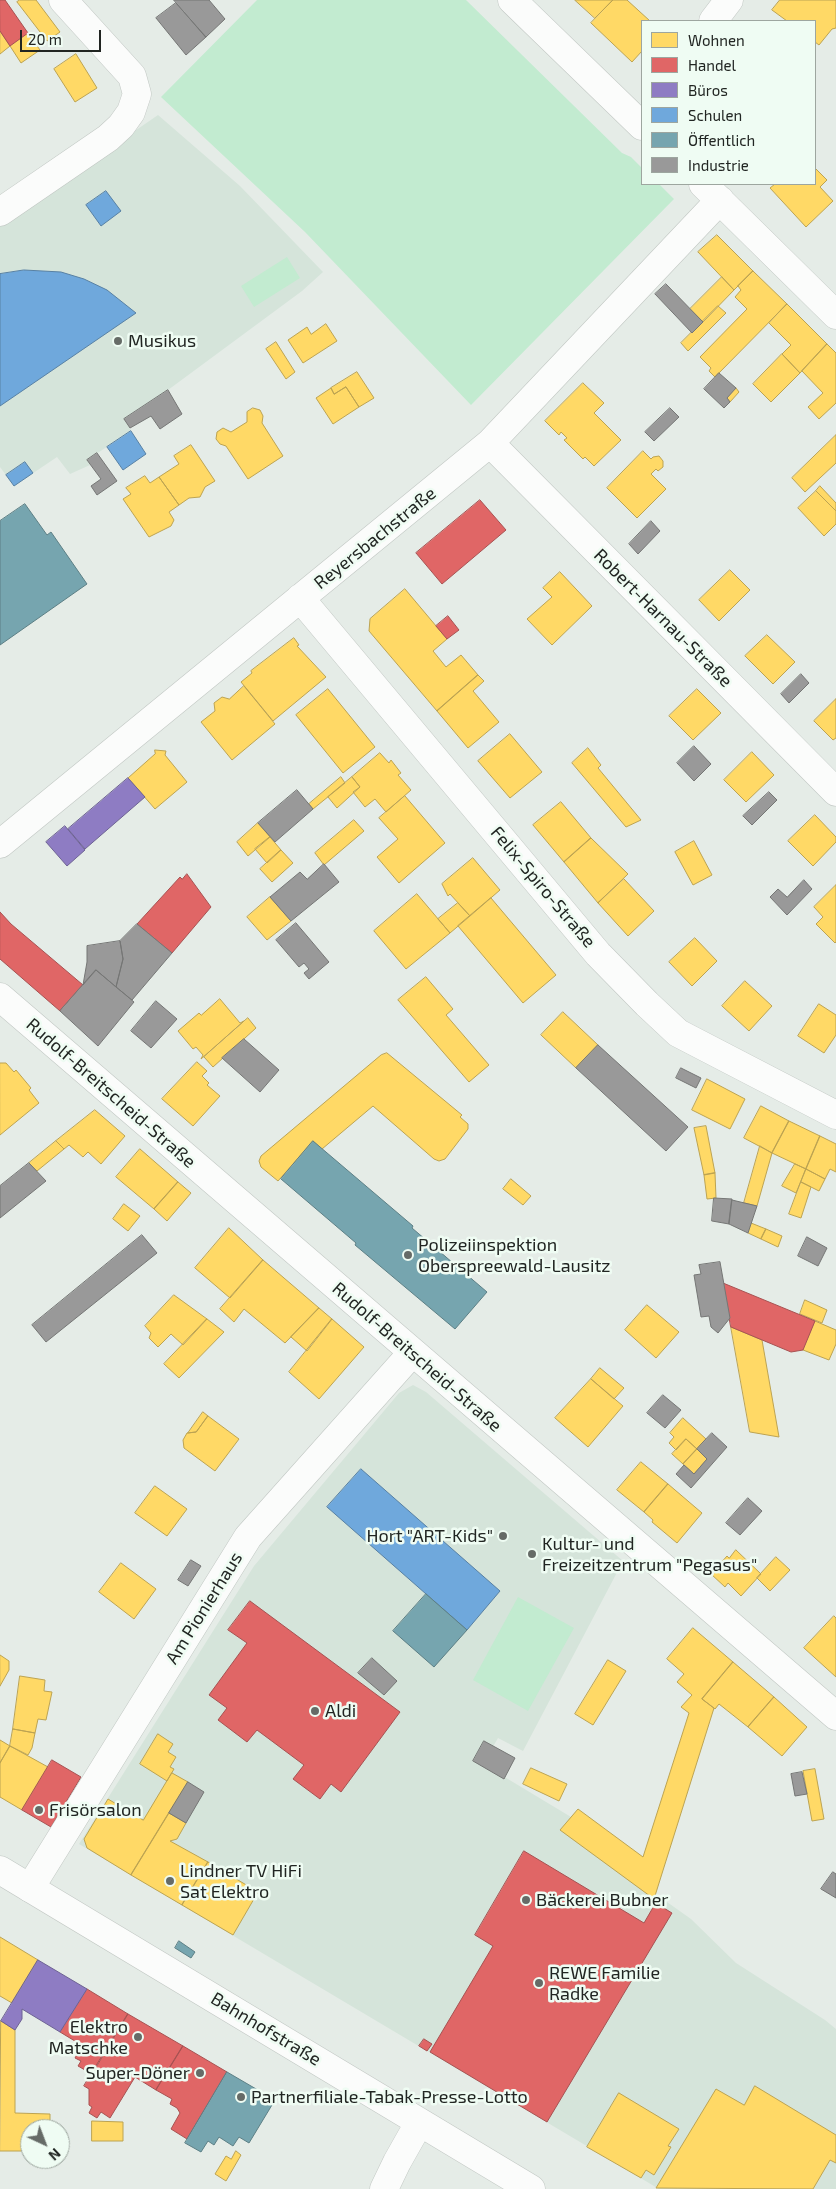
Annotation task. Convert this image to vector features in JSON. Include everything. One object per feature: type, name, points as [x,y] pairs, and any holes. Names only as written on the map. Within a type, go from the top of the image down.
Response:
[{"type":"street","points":[[0,212],[108,138],[122,126],[131,112],[136,94],[132,76],[63,0]]},
{"type":"street","points":[[512,0],[640,120]]},
{"type":"street","points":[[715,20],[729,0]]},
{"type":"street","points":[[711,192],[836,315]]},
{"type":"street","name":"Reyersbachstraße","points":[[0,844],[490,443],[711,192]]},
{"type":"street","name":"Robert-Harnau-Straße","points":[[490,443],[836,792]]},
{"type":"street","name":"Felix-Spiro-Straße","points":[[300,598],[598,954],[647,1004],[678,1033],[836,1116]]},
{"type":"street","name":"Rudolf-Breitscheid-Straße","points":[[0,997],[836,1716]]},
{"type":"street","name":"Am Pionierhaus","points":[[30,1888],[248,1536],[412,1353]]},
{"type":"street","name":"Bahnhofstraße","points":[[0,1870],[531,2189]]},
{"type":"street","points":[[384,2189],[396,2162],[419,2123]]},
{"type":"shaded area","name":"Musikus","points":[[158,115],[240,186],[323,272],[302,291],[168,390],[125,418],[131,431],[87,460],[90,465],[70,474],[57,457],[14,486],[0,467],[0,224]]},
{"type":"shaded area","points":[[413,1385],[426,1392],[623,1561],[523,1751],[498,1738],[483,1764],[576,1820],[568,1832],[691,1919],[736,1963],[836,2029],[836,2189],[659,2189],[79,1844],[254,1566],[399,1393]]},
{"type":"green space","points":[[257,0],[466,0],[622,153],[631,157],[641,167],[641,185],[660,185],[674,199],[471,405],[305,232],[161,97]]},
{"type":"green space","points":[[287,257],[300,278],[254,307],[241,286]]},
{"type":"green space","points":[[518,1597],[574,1628],[528,1711],[473,1680]]},
{"type":"building: Wohnen","points":[[20,0],[36,0],[60,32],[47,41],[17,2]]},
{"type":"building: Wohnen","points":[[575,0],[613,0],[595,18]]},
{"type":"building: Wohnen","points":[[613,0],[627,0],[649,20],[641,20],[641,52],[632,62],[591,23]]},
{"type":"building: Wohnen","points":[[780,0],[836,0],[836,28],[832,29],[819,45],[816,43],[816,20],[786,20],[772,10]]},
{"type":"building: Wohnen","points":[[0,31],[10,46],[0,54]]},
{"type":"building: Wohnen","points":[[28,33],[40,50],[21,63],[10,46]]},
{"type":"building: Wohnen","points":[[76,54],[97,88],[75,102],[54,69]]},
{"type":"building: Wohnen","points":[[816,169],[827,180],[820,187],[833,201],[806,227],[770,188],[774,185],[816,185]]},
{"type":"building: Wohnen","points":[[717,235],[753,271],[734,290],[698,252]]},
{"type":"building: Wohnen","points":[[753,271],[787,304],[715,377],[709,371],[711,368],[700,357],[747,309],[735,297],[741,290],[738,286]]},
{"type":"building: Wohnen","points":[[722,277],[734,290],[703,322],[690,309]]},
{"type":"building: Wohnen","points":[[787,304],[827,344],[800,373],[782,354],[791,345],[769,323]]},
{"type":"building: Wohnen","points":[[718,306],[726,313],[688,351],[681,343]]},
{"type":"building: Wohnen","points":[[326,324],[337,341],[303,363],[288,340],[307,327],[311,334]]},
{"type":"building: Wohnen","points":[[276,342],[295,372],[286,379],[266,349]]},
{"type":"building: Wohnen","points":[[827,344],[836,353],[836,403],[819,419],[808,407],[823,393],[802,371]]},
{"type":"building: Wohnen","points":[[782,354],[800,373],[771,402],[753,384]]},
{"type":"building: Wohnen","points":[[357,372],[374,398],[359,407],[346,387],[334,394],[331,388]]},
{"type":"building: Wohnen","points":[[583,383],[604,403],[594,413],[621,440],[594,466],[585,457],[583,459],[564,440],[567,438],[561,432],[559,435],[545,421]]},
{"type":"building: Wohnen","points":[[346,387],[359,407],[333,424],[316,398],[331,388],[334,394]]},
{"type":"building: Wohnen","points":[[736,388],[739,392],[730,402],[727,398]]},
{"type":"building: Wohnen","points":[[253,408],[260,410],[263,416],[262,423],[283,456],[248,479],[226,446],[220,444],[216,439],[217,432],[223,428],[231,432],[247,422],[247,412]]},
{"type":"building: Wohnen","points":[[836,435],[836,463],[805,492],[792,478]]},
{"type":"building: Wohnen","points":[[191,445],[215,481],[205,487],[200,497],[189,498],[179,505],[159,477],[179,464],[174,456]]},
{"type":"building: Wohnen","points":[[643,451],[651,459],[659,456],[663,461],[663,467],[658,471],[656,469],[651,474],[666,489],[637,518],[607,488]]},
{"type":"building: Wohnen","points":[[145,476],[150,483],[159,477],[179,505],[169,512],[174,520],[171,526],[149,537],[123,499],[131,494],[126,488]]},
{"type":"building: Wohnen","points":[[820,486],[836,503],[836,511],[816,491]]},
{"type":"building: Wohnen","points":[[816,491],[836,511],[836,524],[824,536],[798,508]]},
{"type":"building: Wohnen","points":[[730,570],[750,590],[719,621],[699,600]]},
{"type":"building: Wohnen","points":[[560,572],[592,606],[552,645],[527,619],[552,597],[543,588]]},
{"type":"building: Wohnen","points":[[405,589],[447,639],[433,651],[446,667],[461,655],[478,675],[437,711],[369,631],[370,619]]},
{"type":"building: Wohnen","points":[[767,635],[795,662],[773,684],[745,656]]},
{"type":"building: Wohnen","points":[[294,638],[299,645],[297,646],[326,677],[273,721],[241,682],[252,673],[251,671]]},
{"type":"building: Wohnen","points":[[478,675],[484,681],[473,691],[499,722],[468,748],[437,711]]},
{"type":"building: Wohnen","points":[[244,686],[275,724],[232,760],[201,722],[215,711],[214,703],[222,697],[229,699]]},
{"type":"building: Wohnen","points":[[328,689],[375,747],[343,773],[296,715]]},
{"type":"building: Wohnen","points":[[697,689],[721,713],[693,740],[669,716]]},
{"type":"building: Wohnen","points":[[836,699],[836,738],[833,740],[814,721]]},
{"type":"building: Wohnen","points":[[510,734],[542,772],[510,798],[478,761]]},
{"type":"building: Wohnen","points":[[588,748],[601,765],[598,768],[641,820],[626,827],[572,763]]},
{"type":"building: Wohnen","points":[[155,750],[166,751],[165,755],[187,782],[155,809],[128,778],[155,754]]},
{"type":"building: Wohnen","points":[[752,752],[774,775],[746,802],[724,780]]},
{"type":"building: Wohnen","points":[[380,753],[389,763],[391,760],[401,773],[398,775],[411,790],[386,812],[375,799],[365,807],[353,792],[360,787],[352,777]]},
{"type":"building: Wohnen","points":[[341,777],[345,783],[313,809],[309,804]]},
{"type":"building: Wohnen","points":[[352,777],[360,787],[337,808],[328,797]]},
{"type":"building: Wohnen","points":[[405,796],[445,843],[399,883],[377,857],[398,839],[379,818]]},
{"type":"building: Wohnen","points":[[561,802],[591,838],[564,862],[533,825]]},
{"type":"building: Wohnen","points":[[815,815],[836,837],[836,842],[813,866],[788,841]]},
{"type":"building: Wohnen","points":[[354,820],[364,831],[324,865],[315,853]]},
{"type":"building: Wohnen","points":[[258,823],[270,837],[248,856],[237,842]]},
{"type":"building: Wohnen","points":[[270,837],[281,850],[267,863],[255,849]]},
{"type":"building: Wohnen","points":[[591,838],[628,874],[598,903],[564,862]]},
{"type":"building: Wohnen","points":[[694,841],[712,875],[693,885],[675,852]]},
{"type":"building: Wohnen","points":[[281,850],[293,863],[272,882],[260,869]]},
{"type":"building: Wohnen","points":[[473,858],[500,890],[470,916],[450,894],[448,896],[442,884]]},
{"type":"building: Wohnen","points":[[624,879],[654,911],[628,936],[598,903]]},
{"type":"building: Wohnen","points":[[836,885],[835,943],[816,924],[823,917],[814,907]]},
{"type":"building: Wohnen","points":[[417,894],[450,933],[406,969],[374,931]]},
{"type":"building: Wohnen","points":[[270,897],[291,921],[267,940],[247,917]]},
{"type":"building: Wohnen","points":[[491,898],[556,975],[523,1003],[458,926]]},
{"type":"building: Wohnen","points":[[458,903],[470,916],[450,933],[438,919]]},
{"type":"building: Wohnen","points":[[695,938],[717,961],[692,986],[669,962]]},
{"type":"building: Wohnen","points":[[426,977],[453,1009],[446,1015],[489,1065],[469,1082],[398,1000]]},
{"type":"building: Wohnen","points":[[745,981],[772,1006],[749,1031],[722,1006]]},
{"type":"building: Wohnen","points":[[220,999],[240,1023],[244,1021],[201,1059],[203,1055],[196,1047],[193,1049],[178,1031],[199,1013],[201,1015]]},
{"type":"building: Wohnen","points":[[819,1004],[836,1015],[836,1035],[824,1053],[798,1036]]},
{"type":"building: Wohnen","points":[[563,1012],[598,1045],[576,1068],[541,1035]]},
{"type":"building: Wohnen","points":[[248,1018],[256,1028],[213,1067],[204,1057]]},
{"type":"building: Wohnen","points":[[387,1053],[462,1115],[460,1117],[468,1124],[468,1129],[445,1159],[439,1161],[434,1159],[373,1106],[322,1149],[313,1141],[278,1181],[261,1167],[259,1161],[261,1156],[381,1055]]},
{"type":"building: Wohnen","points":[[197,1062],[207,1071],[202,1076],[209,1083],[207,1085],[220,1096],[193,1126],[162,1099]]},
{"type":"building: Wohnen","points":[[0,1063],[6,1063],[14,1072],[16,1070],[31,1088],[29,1090],[39,1103],[0,1135]]},
{"type":"building: Wohnen","points":[[707,1079],[745,1099],[730,1129],[692,1110]]},
{"type":"building: Wohnen","points":[[761,1106],[789,1121],[772,1153],[744,1138]]},
{"type":"building: Wohnen","points":[[95,1110],[125,1136],[101,1164],[88,1152],[83,1157],[69,1145],[64,1149],[56,1141]]},
{"type":"building: Wohnen","points":[[789,1121],[820,1136],[806,1169],[772,1153]]},
{"type":"building: Wohnen","points":[[706,1126],[715,1173],[704,1175],[694,1128]]},
{"type":"building: Wohnen","points":[[820,1136],[836,1144],[836,1172],[830,1169],[825,1179],[806,1169]]},
{"type":"building: Wohnen","points":[[56,1141],[64,1149],[37,1171],[29,1163]]},
{"type":"building: Wohnen","points":[[760,1146],[772,1153],[757,1206],[744,1203]]},
{"type":"building: Wohnen","points":[[140,1149],[178,1182],[154,1209],[116,1177]]},
{"type":"building: Wohnen","points":[[795,1164],[806,1169],[796,1193],[782,1186]]},
{"type":"building: Wohnen","points":[[806,1169],[825,1179],[819,1191],[801,1182]]},
{"type":"building: Wohnen","points":[[715,1173],[716,1198],[707,1199],[704,1175]]},
{"type":"building: Wohnen","points":[[511,1179],[531,1196],[523,1205],[503,1189]]},
{"type":"building: Wohnen","points":[[178,1182],[191,1193],[167,1221],[154,1209]]},
{"type":"building: Wohnen","points":[[801,1182],[811,1187],[801,1218],[789,1214]]},
{"type":"building: Wohnen","points":[[124,1204],[140,1216],[128,1231],[113,1219]]},
{"type":"building: Wohnen","points":[[751,1223],[766,1229],[761,1239],[748,1233]]},
{"type":"building: Wohnen","points":[[229,1228],[263,1260],[230,1298],[195,1268]]},
{"type":"building: Wohnen","points":[[766,1229],[782,1236],[778,1247],[761,1239]]},
{"type":"building: Wohnen","points":[[263,1260],[319,1308],[285,1343],[244,1309],[234,1322],[220,1309]]},
{"type":"building: Wohnen","points":[[174,1295],[207,1319],[183,1345],[171,1334],[158,1347],[149,1338],[151,1333],[145,1326]]},
{"type":"building: Wohnen","points":[[805,1300],[827,1310],[822,1323],[800,1314]]},
{"type":"building: Wohnen","points":[[647,1305],[679,1332],[656,1358],[625,1330]]},
{"type":"building: Wohnen","points":[[319,1308],[332,1319],[307,1351],[291,1337]]},
{"type":"building: Wohnen","points":[[207,1319],[224,1332],[179,1378],[164,1364]]},
{"type":"building: Wohnen","points":[[332,1319],[364,1347],[319,1399],[289,1372]]},
{"type":"building: Wohnen","points":[[815,1321],[836,1330],[836,1344],[829,1360],[803,1350]]},
{"type":"building: Wohnen","points":[[731,1327],[762,1340],[779,1437],[750,1432]]},
{"type":"building: Wohnen","points":[[600,1368],[624,1388],[614,1399],[591,1379]]},
{"type":"building: Wohnen","points":[[591,1379],[623,1406],[588,1447],[555,1418]]},
{"type":"building: Wohnen","points":[[203,1412],[208,1416],[196,1432],[188,1433]]},
{"type":"building: Wohnen","points":[[208,1416],[239,1439],[215,1471],[184,1448],[183,1440],[187,1433],[196,1432]]},
{"type":"building: Wohnen","points":[[683,1418],[706,1439],[697,1449],[686,1439],[676,1450],[669,1443],[674,1437],[670,1433]]},
{"type":"building: Wohnen","points":[[686,1439],[697,1449],[683,1464],[672,1454]]},
{"type":"building: Wohnen","points":[[697,1449],[707,1459],[694,1474],[683,1464]]},
{"type":"building: Wohnen","points":[[641,1462],[668,1484],[644,1512],[617,1490]]},
{"type":"building: Wohnen","points":[[668,1484],[702,1513],[677,1543],[652,1522],[653,1520],[644,1512]]},
{"type":"building: Wohnen","points":[[155,1486],[187,1509],[167,1536],[135,1513]]},
{"type":"building: Wohnen","points":[[736,1550],[761,1574],[741,1596],[728,1583],[725,1587],[711,1574],[727,1556],[729,1558]]},
{"type":"building: Wohnen","points":[[776,1557],[790,1570],[770,1591],[757,1578]]},
{"type":"building: Wohnen","points":[[121,1563],[156,1589],[134,1619],[99,1592]]},
{"type":"building: Wohnen","points":[[834,1616],[836,1618],[836,1677],[804,1648]]},
{"type":"building: Wohnen","points":[[693,1628],[733,1662],[702,1699],[714,1708],[654,1899],[560,1830],[578,1809],[643,1857],[689,1713],[681,1707],[692,1695],[677,1682],[684,1674],[667,1659]]},
{"type":"building: Wohnen","points":[[0,1655],[9,1661],[9,1670],[0,1686]]},
{"type":"building: Wohnen","points":[[608,1660],[626,1671],[593,1725],[575,1714]]},
{"type":"building: Wohnen","points":[[733,1662],[774,1697],[748,1727],[719,1704],[715,1709],[702,1699]]},
{"type":"building: Wohnen","points":[[20,1676],[45,1680],[44,1691],[52,1692],[46,1720],[38,1719],[35,1733],[13,1729]]},
{"type":"building: Wohnen","points":[[774,1697],[807,1727],[782,1756],[748,1727]]},
{"type":"building: Wohnen","points":[[13,1729],[35,1733],[32,1748],[28,1755],[10,1746]]},
{"type":"building: Wohnen","points":[[158,1734],[173,1744],[168,1752],[176,1757],[170,1767],[174,1769],[167,1781],[140,1764]]},
{"type":"building: Wohnen","points":[[0,1740],[10,1746],[0,1763]]},
{"type":"building: Wohnen","points":[[10,1746],[48,1767],[22,1810],[0,1797],[0,1763]]},
{"type":"building: Wohnen","points":[[531,1768],[567,1784],[559,1801],[523,1784]]},
{"type":"building: Wohnen","points":[[815,1769],[824,1819],[812,1821],[803,1771]]},
{"type":"building: Wohnen","points":[[172,1773],[188,1782],[131,1875],[87,1848],[84,1839],[108,1799],[143,1820]]},
{"type":"building: Wohnen","points":[[169,1813],[186,1823],[177,1839],[170,1841],[208,1862],[182,1905],[131,1875]]},
{"type":"building: Wohnen","points":[[208,1862],[258,1892],[233,1935],[182,1905]]},
{"type":"building: Wohnen","points":[[0,1937],[38,1960],[12,2003],[0,1996]]},
{"type":"building: Wohnen","points":[[1,2021],[15,2030],[15,2113],[50,2114],[50,2119],[20,2119],[20,2151],[0,2151]]},
{"type":"building: Wohnen","points":[[755,2086],[836,2135],[836,2163],[830,2160],[813,2189],[656,2188],[716,2089],[744,2105]]},
{"type":"building: Wohnen","points":[[619,2093],[679,2129],[668,2146],[671,2147],[654,2175],[646,2170],[641,2178],[587,2147]]},
{"type":"building: Wohnen","points":[[92,2121],[123,2122],[123,2141],[92,2141]]},
{"type":"building: Wohnen","points":[[236,2151],[241,2155],[226,2181],[215,2174],[226,2156],[231,2159]]},
{"type":"building: Handel","points":[[0,0],[5,0],[28,33],[10,46],[0,31]]},
{"type":"building: Handel","points":[[480,500],[506,530],[442,584],[416,553]]},
{"type":"building: Handel","points":[[448,616],[459,630],[447,639],[436,626]]},
{"type":"building: Handel","points":[[187,874],[211,907],[172,953],[137,924],[180,877],[182,879]]},
{"type":"building: Handel","points":[[0,912],[11,924],[83,985],[60,1011],[0,959]]},
{"type":"building: Handel","points":[[723,1283],[815,1321],[803,1350],[791,1352],[731,1327]]},
{"type":"building: Handel","points":[[250,1601],[400,1712],[341,1792],[331,1784],[320,1799],[293,1779],[304,1765],[257,1730],[247,1742],[218,1720],[227,1708],[209,1695],[247,1643],[228,1630]]},
{"type":"building: Handel","points":[[52,1760],[81,1777],[51,1827],[22,1810]]},
{"type":"building: Handel","points":[[524,1851],[644,1923],[655,1904],[649,1899],[672,1913],[547,2122],[430,2052],[493,1946],[475,1935]]},
{"type":"building: Handel","points":[[87,1989],[128,2014],[92,2074],[78,2066],[81,2061],[75,2058],[79,2051],[84,2055],[88,2049],[60,2032]]},
{"type":"building: Handel","points":[[128,2014],[183,2046],[156,2090],[135,2077],[110,2118],[101,2112],[97,2118],[89,2113],[92,2107],[89,2105],[89,2089],[84,2086]]},
{"type":"building: Handel","points":[[424,2039],[432,2044],[427,2051],[419,2046]]},
{"type":"building: Handel","points":[[183,2046],[227,2072],[187,2139],[171,2129],[180,2113],[177,2108],[170,2104],[172,2099],[156,2090]]},
{"type":"building: Büros","points":[[128,778],[145,797],[85,849],[68,829]]},
{"type":"building: Büros","points":[[65,826],[85,850],[67,866],[46,842]]},
{"type":"building: Büros","points":[[38,1960],[87,1989],[60,2032],[22,2009],[22,2019],[15,2030],[1,2021]]},
{"type":"building: Schulen","points":[[106,191],[121,211],[101,226],[86,205]]},
{"type":"building: Schulen","points":[[24,270],[61,272],[84,279],[107,290],[136,313],[0,406],[0,274]]},
{"type":"building: Schulen","points":[[131,431],[146,454],[123,470],[107,447]]},
{"type":"building: Schulen","points":[[25,462],[33,473],[14,486],[6,475]]},
{"type":"building: Schulen","points":[[361,1469],[500,1591],[467,1630],[327,1507]]},
{"type":"building: Öffentlich","points":[[25,504],[47,535],[51,532],[87,584],[0,645],[0,521]]},
{"type":"building: Öffentlich","points":[[313,1141],[487,1292],[455,1329],[355,1245],[356,1243],[281,1179]]},
{"type":"building: Öffentlich","points":[[426,1594],[467,1630],[434,1667],[393,1631]]},
{"type":"building: Öffentlich","points":[[179,1941],[195,1952],[191,1958],[175,1948]]},
{"type":"building: Öffentlich","points":[[227,2072],[275,2100],[249,2143],[239,2137],[233,2146],[219,2137],[214,2145],[208,2141],[201,2152],[185,2143]]},
{"type":"building: Industrie","points":[[174,0],[209,0],[225,19],[206,37]]},
{"type":"building: Industrie","points":[[176,3],[206,37],[186,55],[156,18]]},
{"type":"building: Industrie","points":[[666,284],[703,322],[692,333],[655,294]]},
{"type":"building: Industrie","points":[[719,373],[736,388],[727,398],[730,402],[724,408],[704,389]]},
{"type":"building: Industrie","points":[[168,390],[182,414],[160,429],[151,416],[130,428],[124,419]]},
{"type":"building: Industrie","points":[[670,408],[679,417],[654,441],[645,432]]},
{"type":"building: Industrie","points":[[97,453],[117,481],[97,495],[91,486],[101,479],[87,460]]},
{"type":"building: Industrie","points":[[651,521],[660,531],[638,554],[629,544]]},
{"type":"building: Industrie","points":[[801,674],[809,683],[789,703],[781,694]]},
{"type":"building: Industrie","points":[[694,746],[711,764],[694,781],[677,763]]},
{"type":"building: Industrie","points":[[297,790],[313,809],[275,842],[258,823]]},
{"type":"building: Industrie","points":[[769,792],[777,800],[752,825],[743,816]]},
{"type":"building: Industrie","points":[[324,864],[339,882],[291,921],[270,897],[300,872],[307,879]]},
{"type":"building: Industrie","points":[[804,880],[812,889],[787,915],[770,897],[778,889],[787,897]]},
{"type":"building: Industrie","points":[[296,923],[329,962],[309,979],[304,973],[309,969],[304,963],[299,967],[276,940]]},
{"type":"building: Industrie","points":[[137,924],[172,953],[132,1000],[116,987],[123,959],[120,941]]},
{"type":"building: Industrie","points":[[120,941],[123,959],[116,987],[96,970],[83,985],[87,962],[87,946]]},
{"type":"building: Industrie","points":[[96,970],[134,1002],[98,1046],[60,1011]]},
{"type":"building: Industrie","points":[[156,1001],[177,1019],[151,1048],[131,1031]]},
{"type":"building: Industrie","points":[[244,1039],[279,1070],[260,1092],[222,1058]]},
{"type":"building: Industrie","points":[[598,1045],[688,1127],[666,1151],[576,1068]]},
{"type":"building: Industrie","points":[[681,1068],[701,1078],[696,1088],[676,1078]]},
{"type":"building: Industrie","points":[[29,1163],[46,1181],[0,1218],[0,1186]]},
{"type":"building: Industrie","points":[[714,1198],[732,1199],[729,1224],[712,1221]]},
{"type":"building: Industrie","points":[[732,1200],[757,1206],[748,1233],[729,1224]]},
{"type":"building: Industrie","points":[[142,1235],[157,1253],[46,1342],[32,1325]]},
{"type":"building: Industrie","points":[[807,1237],[827,1248],[818,1266],[798,1256]]},
{"type":"building: Industrie","points":[[720,1262],[730,1318],[718,1333],[711,1327],[709,1316],[701,1317],[694,1275],[701,1274],[699,1265]]},
{"type":"building: Industrie","points":[[663,1395],[681,1410],[665,1428],[647,1413]]},
{"type":"building: Industrie","points":[[712,1433],[727,1447],[691,1488],[676,1474],[684,1465],[694,1474],[707,1459],[697,1449]]},
{"type":"building: Industrie","points":[[748,1498],[762,1511],[740,1535],[726,1523]]},
{"type":"building: Industrie","points":[[191,1560],[201,1566],[188,1586],[178,1580]]},
{"type":"building: Industrie","points":[[372,1658],[397,1681],[384,1695],[358,1673]]},
{"type":"building: Industrie","points":[[484,1741],[515,1758],[504,1779],[473,1761]]},
{"type":"building: Industrie","points":[[802,1772],[807,1794],[795,1796],[791,1774]]},
{"type":"building: Industrie","points":[[188,1782],[204,1792],[186,1823],[169,1813]]},
{"type":"building: Industrie","points":[[833,1872],[836,1874],[836,1898],[821,1889]]},
{"type":"place","name":"Musikus","points":[[118,341]]},
{"type":"place","name":"Polizeiinspektion Oberspreewald-Lausitz","points":[[408,1255]]},
{"type":"place","name":"Hort \"ART-Kids\"","points":[[503,1536]]},
{"type":"place","name":"Kultur- und Freizeitzentrum \"Pegasus\"","points":[[532,1554]]},
{"type":"place","name":"Aldi","points":[[315,1711]]},
{"type":"place","name":"Frisörsalon","points":[[39,1810]]},
{"type":"place","name":"Lindner TV HiFi Sat Elektro","points":[[170,1881]]},
{"type":"place","name":"Bäckerei Bubner","points":[[526,1900]]},
{"type":"place","name":"REWE Familie Radke","points":[[539,1983]]},
{"type":"place","name":"Elektro Matschke","points":[[138,2037]]},
{"type":"place","name":"Super-Döner","points":[[200,2073]]},
{"type":"place","name":"Partnerfiliale-Tabak-Presse-Lotto","points":[[241,2097]]}]
